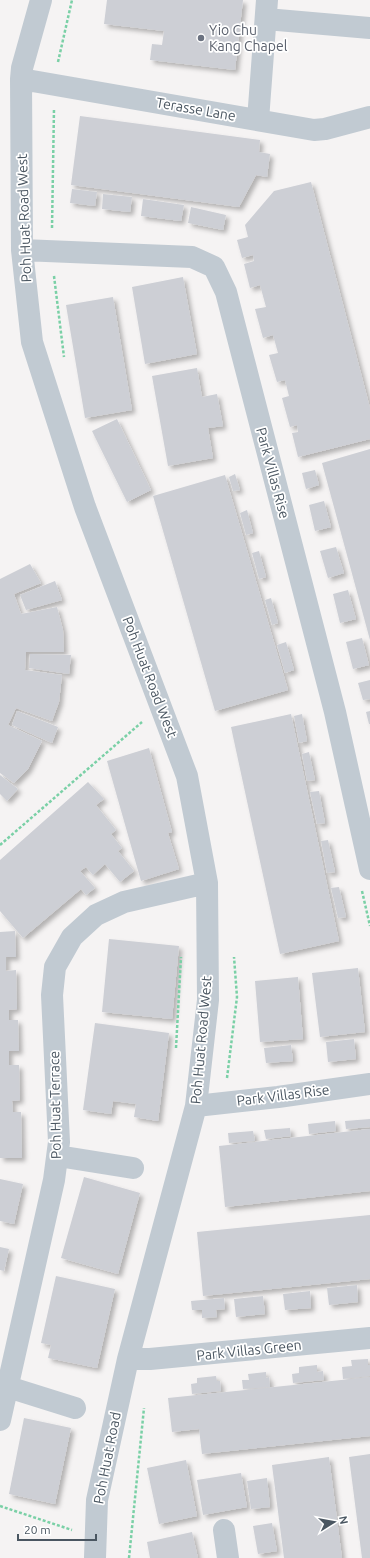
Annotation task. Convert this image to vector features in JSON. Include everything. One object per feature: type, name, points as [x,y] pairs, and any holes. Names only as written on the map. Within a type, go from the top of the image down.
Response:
[{"type":"street","name":"Poh Huat Road West","points":[[41,0],[22,68],[21,79],[22,250],[32,342],[85,507],[187,776],[208,883],[208,1000],[196,1106],[128,1359]]},
{"type":"street","points":[[258,120],[266,9],[370,28]]},
{"type":"street","name":"Terasse Lane","points":[[21,79],[314,130],[325,130],[370,117]]},
{"type":"street","name":"Park Villas Rise","points":[[22,250],[192,257],[214,267],[226,292],[335,712],[366,879]]},
{"type":"street","name":"Poh Huat Terrace","points":[[0,1420],[54,1180],[58,1156],[59,1142],[52,995],[55,967],[72,937],[96,915],[124,902],[208,883]]},
{"type":"street","name":"Park Villas Rise","points":[[196,1106],[278,1097],[370,1084]]},
{"type":"street","points":[[58,1156],[133,1168]]},
{"type":"street","name":"Park Villas Green","points":[[128,1359],[150,1360],[370,1338]]},
{"type":"street","name":"Poh Huat Road","points":[[95,1558],[97,1500],[128,1359]]},
{"type":"street","points":[[8,1387],[75,1408]]},
{"type":"street","points":[[224,1530],[228,1558]]},
{"type":"path","points":[[140,715],[145,729]]},
{"type":"path","points":[[0,845],[142,722]]},
{"type":"path","points":[[366,879],[370,926]]},
{"type":"path","points":[[176,1050],[181,954]]},
{"type":"path","points":[[0,1506],[80,1532]]},
{"type":"building","name":"Yio Chu Kang Chapel","points":[[107,0],[243,0],[235,70],[150,60],[152,44],[162,45],[164,31],[104,24]]},
{"type":"building","points":[[80,116],[260,140],[259,152],[270,154],[267,177],[256,175],[239,207],[71,185]]},
{"type":"building","points":[[311,182],[370,408],[370,439],[298,457],[292,433],[298,432],[297,425],[290,427],[282,398],[289,396],[285,380],[277,382],[269,355],[278,353],[273,335],[263,338],[255,309],[266,307],[260,285],[250,288],[244,264],[254,261],[253,255],[242,258],[237,240],[248,237],[245,225],[274,191]]},
{"type":"building","points":[[72,189],[97,192],[95,206],[70,203]]},
{"type":"building","points":[[103,194],[132,197],[130,212],[102,209]]},
{"type":"building","points":[[143,199],[184,205],[181,221],[141,216]]},
{"type":"building","points":[[191,207],[226,215],[223,230],[188,223]]},
{"type":"building","points":[[183,277],[197,354],[145,364],[132,287]]},
{"type":"building","points":[[113,297],[132,410],[85,418],[66,305]]},
{"type":"building","points":[[197,368],[202,397],[217,394],[223,426],[208,428],[213,458],[168,466],[152,376]]},
{"type":"building","points":[[117,419],[151,490],[127,502],[92,431]]},
{"type":"building","points":[[370,449],[370,640],[322,463]]},
{"type":"building","points":[[315,470],[319,485],[306,489],[302,473]]},
{"type":"building","points":[[235,474],[240,490],[233,491],[229,477]]},
{"type":"building","points":[[225,475],[288,690],[215,711],[153,496]]},
{"type":"building","points":[[324,501],[331,527],[315,531],[309,505]]},
{"type":"building","points":[[247,510],[253,533],[246,535],[240,513]]},
{"type":"building","points":[[336,547],[344,573],[328,578],[320,551]]},
{"type":"building","points":[[259,551],[266,577],[259,579],[252,553]]},
{"type":"building","points":[[30,564],[41,583],[14,594],[21,614],[57,607],[63,630],[64,652],[26,652],[25,670],[62,675],[59,702],[52,721],[16,708],[8,725],[42,741],[28,769],[14,783],[0,773],[0,579]]},
{"type":"building","points":[[55,581],[62,600],[26,610],[20,595]]},
{"type":"building","points":[[348,590],[356,619],[340,623],[333,594]]},
{"type":"building","points":[[271,598],[278,623],[272,625],[265,600]]},
{"type":"building","points":[[362,638],[369,665],[353,669],[346,642]]},
{"type":"building","points":[[286,642],[294,670],[285,673],[277,645]]},
{"type":"building","points":[[30,654],[71,655],[69,674],[29,668]]},
{"type":"building","points":[[370,680],[370,699],[363,700],[358,683]]},
{"type":"building","points":[[17,711],[58,727],[52,743],[12,725]]},
{"type":"building","points":[[370,711],[370,724],[369,724],[366,712]]},
{"type":"building","points":[[291,714],[339,941],[280,954],[231,727]]},
{"type":"building","points":[[302,714],[307,741],[299,743],[294,716]]},
{"type":"building","points":[[149,748],[172,832],[168,833],[179,869],[141,881],[107,761]]},
{"type":"building","points":[[309,752],[315,780],[307,781],[302,754]]},
{"type":"building","points":[[0,775],[18,789],[7,801],[0,794]]},
{"type":"building","points":[[88,782],[104,799],[96,805],[116,830],[111,834],[122,848],[118,851],[134,871],[120,882],[105,864],[93,875],[86,867],[80,871],[95,888],[86,895],[81,889],[23,938],[0,911],[0,860]]},
{"type":"building","points":[[319,791],[325,823],[317,824],[310,792]]},
{"type":"building","points":[[328,840],[335,872],[327,873],[321,841]]},
{"type":"building","points":[[339,887],[346,917],[338,918],[331,888]]},
{"type":"building","points":[[15,931],[16,957],[6,957],[6,971],[16,970],[17,1009],[9,1010],[9,1020],[18,1020],[19,1051],[9,1051],[9,1065],[19,1065],[20,1100],[12,1101],[13,1112],[21,1112],[22,1158],[0,1158],[0,932]]},
{"type":"building","points":[[109,939],[179,946],[172,1019],[102,1012]]},
{"type":"building","points":[[358,968],[365,1032],[320,1037],[312,973]]},
{"type":"building","points":[[298,977],[303,1039],[260,1042],[255,981]]},
{"type":"building","points":[[95,1023],[169,1033],[158,1121],[134,1117],[136,1104],[113,1101],[111,1114],[83,1110]]},
{"type":"building","points":[[354,1039],[356,1059],[328,1062],[326,1042]]},
{"type":"building","points":[[291,1045],[293,1061],[266,1063],[264,1048]]},
{"type":"building","points":[[370,1119],[370,1127],[346,1129],[345,1121]]},
{"type":"building","points":[[335,1121],[336,1131],[309,1134],[308,1124]]},
{"type":"building","points":[[290,1128],[291,1136],[266,1139],[264,1130]]},
{"type":"building","points":[[370,1129],[370,1191],[225,1207],[219,1146]]},
{"type":"building","points":[[253,1131],[255,1141],[229,1143],[228,1133]]},
{"type":"building","points":[[84,1177],[140,1193],[118,1274],[61,1258]]},
{"type":"building","points":[[0,1179],[23,1184],[14,1224],[0,1221]]},
{"type":"building","points":[[370,1215],[370,1279],[203,1296],[197,1232]]},
{"type":"building","points":[[0,1247],[9,1249],[4,1271],[0,1270]]},
{"type":"building","points":[[56,1276],[115,1289],[97,1368],[48,1358],[51,1345],[41,1343]]},
{"type":"building","points":[[357,1285],[358,1302],[329,1305],[327,1288]]},
{"type":"building","points":[[310,1291],[311,1308],[285,1310],[283,1294]]},
{"type":"building","points":[[263,1296],[265,1314],[236,1317],[234,1299]]},
{"type":"building","points":[[224,1298],[225,1309],[216,1310],[217,1317],[202,1318],[202,1310],[192,1310],[191,1301]]},
{"type":"building","points":[[368,1359],[368,1365],[370,1365],[370,1376],[343,1379],[342,1367],[352,1366],[351,1360]]},
{"type":"building","points":[[317,1365],[317,1372],[323,1371],[324,1380],[293,1383],[292,1374],[299,1373],[299,1367]]},
{"type":"building","points":[[266,1372],[266,1378],[269,1377],[270,1387],[243,1389],[242,1380],[249,1380],[248,1374]]},
{"type":"building","points":[[216,1376],[217,1381],[220,1381],[221,1391],[192,1394],[191,1384],[197,1383],[197,1378]]},
{"type":"building","points":[[370,1377],[370,1436],[202,1454],[199,1429],[172,1432],[168,1398]]},
{"type":"building","points":[[24,1418],[71,1428],[55,1504],[9,1494]]},
{"type":"building","points":[[370,1454],[370,1558],[362,1558],[349,1457]]},
{"type":"building","points":[[329,1457],[342,1558],[284,1558],[272,1465]]},
{"type":"building","points":[[186,1460],[197,1516],[159,1524],[147,1468]]},
{"type":"building","points":[[241,1473],[247,1507],[203,1515],[197,1480]]},
{"type":"building","points":[[267,1478],[270,1507],[251,1509],[247,1481]]},
{"type":"building","points":[[272,1523],[277,1551],[258,1554],[253,1526]]},
{"type":"building","points":[[192,1532],[198,1558],[150,1558],[147,1542]]},
{"type":"place","name":"Yio Chu Kang Chapel","points":[[201,38]]}]
